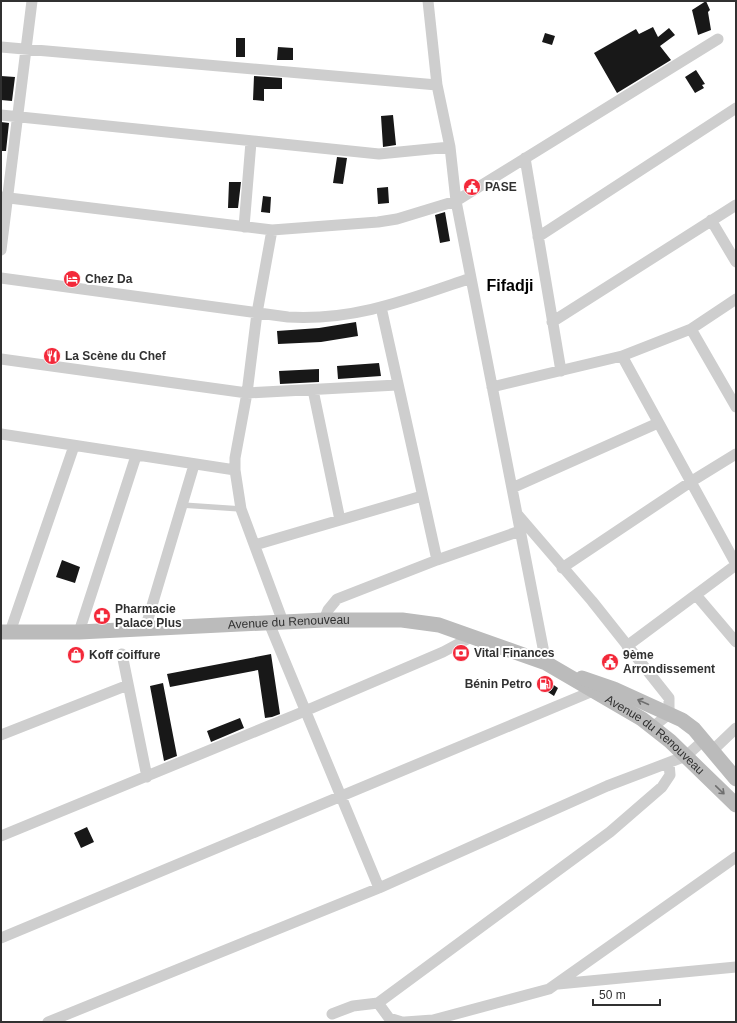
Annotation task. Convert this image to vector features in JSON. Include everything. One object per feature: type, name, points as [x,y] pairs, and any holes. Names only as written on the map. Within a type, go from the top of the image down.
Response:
[{"type":"main road","name":"Avenue du Renouveau","points":[[5,632],[79,632],[324,620],[421,621],[439,624],[546,663],[654,726],[736,805]]},
{"type":"main road","name":"Avenue du Renouveau","points":[[567,674],[608,686],[682,720],[708,745],[736,779]]},
{"type":"street","points":[[1,250],[4,198],[17,118],[32,1]]},
{"type":"street","points":[[428,1],[437,84],[450,147],[456,201],[546,663]]},
{"type":"street","points":[[4,198],[272,230],[378,222],[397,219],[456,201],[718,39]]},
{"type":"street","points":[[1,47],[437,84]]},
{"type":"street","points":[[538,237],[736,108]]},
{"type":"street","points":[[1,115],[17,118],[379,154],[450,147]]},
{"type":"street","points":[[244,227],[251,142]]},
{"type":"street","points":[[525,158],[561,370]]},
{"type":"street","points":[[552,322],[736,205]]},
{"type":"street","points":[[712,220],[736,262]]},
{"type":"street","points":[[272,230],[257,313],[247,393],[235,458],[235,470],[241,509],[255,545],[276,623],[305,711],[379,888]]},
{"type":"street","points":[[1,278],[288,317],[317,318],[348,315],[381,308],[471,278]]},
{"type":"street","points":[[492,388],[622,356],[691,329],[736,300]]},
{"type":"street","points":[[381,308],[437,560]]},
{"type":"street","points":[[691,329],[736,407]]},
{"type":"street","points":[[622,356],[658,423],[692,481],[736,564],[628,646]]},
{"type":"street","points":[[1,360],[247,393],[397,385]]},
{"type":"street","points":[[313,390],[340,520]]},
{"type":"street","points":[[512,488],[658,423]]},
{"type":"street","points":[[1,434],[194,465],[235,470]]},
{"type":"street","points":[[5,632],[74,446]]},
{"type":"street","points":[[562,568],[692,481],[736,454]]},
{"type":"street","points":[[79,632],[136,456]]},
{"type":"street","points":[[145,629],[194,465]]},
{"type":"street","points":[[255,545],[422,496]]},
{"type":"street","points":[[517,514],[592,601],[669,698],[669,714],[654,726]]},
{"type":"street","points":[[324,620],[328,610],[337,599],[437,560],[520,530]]},
{"type":"street","points":[[696,595],[736,642]]},
{"type":"street","points":[[1,836],[305,711],[443,652],[474,636]]},
{"type":"street","points":[[122,654],[147,777]]},
{"type":"street","points":[[1,735],[128,685]]},
{"type":"street","points":[[1,938],[593,691]]},
{"type":"street","points":[[48,1022],[379,888],[606,786],[686,756],[736,728]]},
{"type":"street","points":[[332,1014],[353,1006],[378,1003],[610,832],[662,787],[670,775],[669,763]]},
{"type":"street","points":[[378,1003],[388,1018],[404,1022],[433,1020],[541,992],[558,984],[736,857]]},
{"type":"street","points":[[558,984],[736,967]]},
{"type":"lane","points":[[182,505],[241,509]]},
{"type":"building","points":[[706,1],[710,10],[708,12],[711,30],[698,35],[692,10]]},
{"type":"building","points":[[653,27],[658,37],[669,28],[675,35],[660,46],[671,60],[617,93],[594,53],[636,29],[639,34]]},
{"type":"building","points":[[545,33],[555,36],[552,45],[542,42]]},
{"type":"building","points":[[236,38],[245,38],[245,57],[236,57]]},
{"type":"building","points":[[278,47],[293,48],[293,60],[277,60]]},
{"type":"building","points":[[696,70],[705,84],[702,85],[704,88],[695,93],[685,77]]},
{"type":"building","points":[[1,76],[15,77],[12,101],[1,100]]},
{"type":"building","points":[[254,76],[282,78],[282,89],[264,89],[264,101],[253,100]]},
{"type":"building","points":[[393,115],[396,145],[383,147],[381,116]]},
{"type":"building","points":[[1,122],[9,123],[6,151],[1,151]]},
{"type":"building","points":[[337,157],[347,158],[343,184],[333,183]]},
{"type":"building","points":[[229,182],[241,182],[238,208],[228,208]]},
{"type":"building","points":[[388,187],[389,203],[378,204],[377,188]]},
{"type":"building","points":[[263,196],[271,197],[270,213],[261,212]]},
{"type":"building","points":[[445,212],[450,241],[440,243],[435,215]]},
{"type":"building","points":[[356,322],[358,336],[321,342],[278,344],[277,331],[319,328]]},
{"type":"building","points":[[379,363],[381,376],[338,379],[337,366]]},
{"type":"building","points":[[319,369],[319,382],[280,384],[279,371]]},
{"type":"building","points":[[62,560],[80,567],[75,583],[56,577]]},
{"type":"building","points":[[271,654],[280,714],[272,717],[265,718],[258,670],[170,687],[167,674]]},
{"type":"building","points":[[542,677],[558,688],[554,696],[537,685]]},
{"type":"building","points":[[163,683],[177,756],[164,761],[150,686]]},
{"type":"building","points":[[240,718],[244,728],[211,742],[207,731]]},
{"type":"building","points":[[87,827],[94,842],[81,848],[74,833]]},
{"type":"place","name":"PASE","points":[[472,187]]},
{"type":"place","name":"Chez Da","points":[[72,279]]},
{"type":"place","name":"La Scène du Chef","points":[[52,356]]},
{"type":"place","name":"Pharmacie Palace Plus","points":[[102,616]]},
{"type":"place","name":"Vital Finances","points":[[461,653]]},
{"type":"place","name":"Koff coiffure","points":[[76,655]]},
{"type":"place","name":"9ème Arrondissement","points":[[610,662]]},
{"type":"place","name":"Bénin Petro","points":[[545,684]]},
{"type":"district","name":"Fifadji","points":[[510,285]]}]
